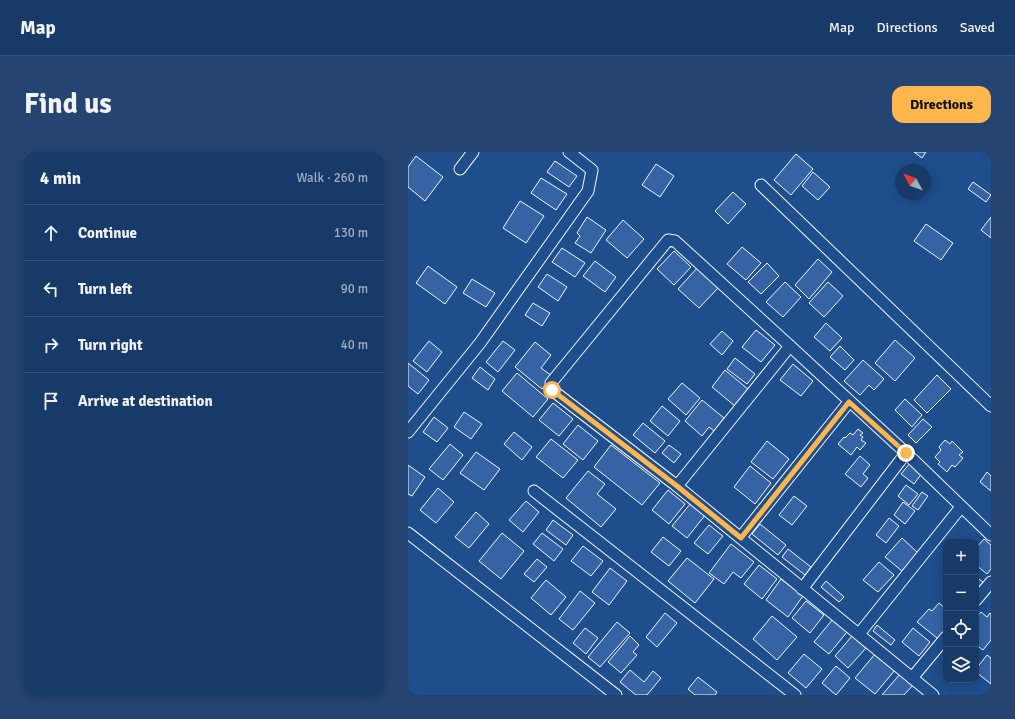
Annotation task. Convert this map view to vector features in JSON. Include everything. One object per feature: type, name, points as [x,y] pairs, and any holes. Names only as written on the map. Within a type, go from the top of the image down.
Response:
[{"type":"street","points":[[460,169],[473,152]]},
{"type":"street","points":[[408,432],[480,343],[588,191],[592,170],[569,152]]},
{"type":"street","points":[[584,164],[585,152]]},
{"type":"street","points":[[761,185],[991,406]]},
{"type":"street","points":[[933,695],[677,486],[552,390],[550,383],[668,240],[675,242],[906,453],[991,535]]},
{"type":"street","points":[[677,486],[790,346]]},
{"type":"street","points":[[741,538],[849,402]]},
{"type":"street","points":[[802,589],[906,453]]},
{"type":"street","points":[[534,491],[795,695]]},
{"type":"street","points":[[859,634],[962,507]]},
{"type":"street","points":[[408,533],[616,695]]},
{"type":"street","points":[[979,596],[991,582]]},
{"type":"street","points":[[912,678],[943,641]]},
{"type":"building","points":[[914,152],[926,152],[922,158]]},
{"type":"building","points":[[796,154],[813,169],[791,195],[774,180]]},
{"type":"building","points":[[416,156],[443,177],[425,201],[408,187],[408,167]]},
{"type":"building","points":[[555,161],[577,176],[569,187],[547,172]]},
{"type":"building","points":[[656,164],[674,176],[660,197],[642,185]]},
{"type":"building","points":[[813,172],[830,187],[818,200],[802,186]]},
{"type":"building","points":[[541,178],[567,194],[556,210],[531,193]]},
{"type":"building","points":[[973,182],[991,195],[986,202],[968,189]]},
{"type":"building","points":[[733,192],[746,204],[728,224],[715,211]]},
{"type":"building","points":[[520,201],[544,216],[526,243],[503,228]]},
{"type":"building","points":[[587,217],[606,230],[591,253],[575,243],[580,236],[577,233]]},
{"type":"building","points":[[991,217],[991,238],[981,230]]},
{"type":"building","points":[[623,220],[644,239],[627,258],[606,240]]},
{"type":"building","points":[[926,224],[953,243],[941,260],[914,241]]},
{"type":"building","points":[[742,247],[761,263],[746,280],[727,264]]},
{"type":"building","points":[[562,248],[585,263],[575,277],[552,262]]},
{"type":"building","points":[[674,251],[691,267],[674,285],[657,269]]},
{"type":"building","points":[[818,259],[832,272],[809,299],[795,285]]},
{"type":"building","points":[[595,261],[616,277],[605,292],[583,276]]},
{"type":"building","points":[[767,263],[779,276],[761,294],[748,282]]},
{"type":"building","points":[[428,266],[457,287],[445,304],[416,283]]},
{"type":"building","points":[[699,266],[720,286],[699,308],[678,289]]},
{"type":"building","points":[[547,274],[567,287],[558,301],[538,287]]},
{"type":"building","points":[[472,279],[495,293],[486,307],[463,293]]},
{"type":"building","points":[[785,282],[801,297],[783,317],[766,302]]},
{"type":"building","points":[[828,282],[843,296],[824,317],[809,303]]},
{"type":"building","points":[[533,303],[550,313],[542,326],[525,315]]},
{"type":"building","points":[[826,323],[842,338],[830,351],[814,337]]},
{"type":"building","points":[[756,330],[775,345],[761,362],[742,347]]},
{"type":"building","points":[[722,331],[733,341],[722,355],[710,344]]},
{"type":"building","points":[[895,340],[915,358],[895,381],[875,363]]},
{"type":"building","points":[[429,341],[442,352],[427,372],[413,361]]},
{"type":"building","points":[[503,341],[515,350],[498,372],[486,362]]},
{"type":"building","points":[[535,342],[551,355],[541,368],[552,376],[542,389],[515,367]]},
{"type":"building","points":[[840,346],[854,360],[845,370],[830,357]]},
{"type":"building","points":[[735,358],[755,374],[747,384],[727,369]]},
{"type":"building","points":[[863,360],[884,379],[874,390],[869,385],[860,395],[844,381]]},
{"type":"building","points":[[408,363],[429,380],[418,394],[408,386]]},
{"type":"building","points":[[793,364],[813,381],[801,396],[780,380]]},
{"type":"building","points":[[480,367],[495,379],[488,390],[472,378]]},
{"type":"building","points":[[725,370],[749,390],[735,406],[712,387]]},
{"type":"building","points":[[517,373],[548,399],[533,417],[502,391]]},
{"type":"building","points":[[937,375],[951,389],[927,413],[914,400]]},
{"type":"building","points":[[682,383],[700,398],[686,415],[668,399]]},
{"type":"building","points":[[905,399],[922,415],[912,427],[895,410]]},
{"type":"building","points":[[702,400],[724,418],[714,431],[709,427],[702,436],[685,421]]},
{"type":"building","points":[[553,403],[573,419],[559,436],[539,420]]},
{"type":"building","points":[[662,406],[680,421],[668,436],[650,421]]},
{"type":"building","points":[[464,412],[482,424],[471,439],[454,427]]},
{"type":"building","points":[[434,417],[448,428],[437,442],[423,432]]},
{"type":"building","points":[[923,419],[932,427],[916,443],[908,435]]},
{"type":"building","points":[[643,423],[665,441],[655,453],[633,435]]},
{"type":"building","points":[[578,425],[598,441],[583,460],[563,444]]},
{"type":"building","points":[[858,429],[863,433],[860,435],[863,437],[861,440],[866,443],[860,450],[857,447],[851,455],[838,444],[844,437],[845,438],[850,433],[853,435]]},
{"type":"building","points":[[514,432],[532,447],[522,460],[504,444]]},
{"type":"building","points":[[551,439],[578,460],[563,478],[536,457]]},
{"type":"building","points":[[945,440],[950,444],[952,441],[963,452],[959,455],[963,458],[955,467],[952,465],[947,472],[938,464],[940,462],[935,457],[941,450],[939,447]]},
{"type":"building","points":[[767,441],[789,459],[773,479],[751,462]]},
{"type":"building","points":[[450,444],[463,455],[443,480],[429,469]]},
{"type":"building","points":[[611,445],[660,483],[642,505],[594,467]]},
{"type":"building","points":[[669,445],[681,454],[674,463],[662,453]]},
{"type":"building","points":[[476,452],[500,469],[484,490],[460,473]]},
{"type":"building","points":[[860,456],[870,465],[863,474],[868,478],[861,487],[845,474]]},
{"type":"building","points":[[910,463],[922,473],[914,484],[901,474]]},
{"type":"building","points":[[408,465],[425,477],[412,496],[408,494]]},
{"type":"building","points":[[750,466],[771,483],[755,504],[734,487]]},
{"type":"building","points":[[588,471],[605,484],[597,494],[616,509],[601,527],[566,498]]},
{"type":"building","points":[[987,472],[991,476],[991,491],[980,482]]},
{"type":"building","points":[[906,485],[918,494],[909,505],[898,496]]},
{"type":"building","points":[[438,488],[454,502],[436,523],[420,510]]},
{"type":"building","points":[[668,490],[685,504],[669,524],[652,510]]},
{"type":"building","points":[[922,492],[928,496],[918,510],[912,506]]},
{"type":"building","points":[[794,496],[807,506],[792,525],[779,515]]},
{"type":"building","points":[[526,501],[539,512],[523,532],[509,520]]},
{"type":"building","points":[[903,502],[915,511],[905,524],[894,515]]},
{"type":"building","points":[[691,503],[706,514],[687,538],[672,526]]},
{"type":"building","points":[[476,512],[489,524],[469,548],[455,537]]},
{"type":"building","points":[[889,518],[899,526],[886,543],[876,535]]},
{"type":"building","points":[[553,520],[573,535],[566,545],[546,530]]},
{"type":"building","points":[[760,524],[786,545],[778,555],[752,534]]},
{"type":"building","points":[[709,525],[723,536],[708,554],[694,543]]},
{"type":"building","points":[[502,533],[524,551],[501,579],[479,561]]},
{"type":"building","points":[[542,533],[563,549],[554,561],[533,544]]},
{"type":"building","points":[[663,537],[681,551],[669,566],[651,552]]},
{"type":"building","points":[[902,538],[918,553],[902,571],[885,557]]},
{"type":"building","points":[[984,539],[991,545],[991,569],[987,574],[979,567],[979,545]]},
{"type":"building","points":[[731,544],[754,562],[741,578],[733,572],[724,584],[709,573]]},
{"type":"building","points":[[583,546],[603,561],[591,576],[571,561]]},
{"type":"building","points":[[788,549],[811,567],[805,575],[782,557]]},
{"type":"building","points":[[687,558],[714,579],[695,603],[668,581]]},
{"type":"building","points":[[537,559],[547,567],[534,582],[524,574]]},
{"type":"building","points":[[879,562],[894,575],[878,592],[863,580]]},
{"type":"building","points":[[759,565],[777,579],[762,599],[744,584]]},
{"type":"building","points":[[610,568],[627,581],[609,605],[592,592]]},
{"type":"building","points":[[781,579],[803,596],[788,617],[766,600]]},
{"type":"building","points":[[979,579],[983,582],[979,587]]},
{"type":"building","points":[[546,580],[566,597],[551,615],[531,598]]},
{"type":"building","points":[[826,581],[844,597],[839,602],[821,587]]},
{"type":"building","points":[[580,591],[595,603],[573,630],[559,619]]},
{"type":"building","points":[[806,601],[824,615],[810,633],[792,618]]},
{"type":"building","points":[[939,603],[943,606],[943,637],[941,634],[937,638],[917,622],[929,609],[932,611]]},
{"type":"building","points":[[981,612],[987,617],[990,613],[991,614],[991,640],[983,650],[979,647],[979,614]]},
{"type":"building","points":[[665,613],[677,623],[657,647],[646,637]]},
{"type":"building","points":[[772,616],[797,637],[777,660],[753,639]]},
{"type":"building","points":[[833,619],[847,632],[829,654],[814,642]]},
{"type":"building","points":[[617,622],[630,633],[600,667],[588,657]]},
{"type":"building","points":[[877,625],[895,640],[891,645],[873,631]]},
{"type":"building","points":[[585,628],[598,638],[586,654],[573,643]]},
{"type":"building","points":[[913,628],[930,642],[919,656],[902,642]]},
{"type":"building","points":[[630,636],[639,645],[633,652],[637,655],[621,673],[608,662]]},
{"type":"building","points":[[852,636],[866,648],[848,668],[835,656]]},
{"type":"building","points":[[804,654],[822,669],[806,688],[788,673]]},
{"type":"building","points":[[875,654],[895,670],[875,694],[855,678]]},
{"type":"building","points":[[987,655],[991,658],[991,684],[979,674],[979,665]]},
{"type":"building","points":[[836,666],[850,678],[836,695],[822,683]]},
{"type":"building","points":[[630,670],[644,682],[653,671],[661,678],[647,695],[636,695],[620,682]]},
{"type":"building","points":[[900,674],[913,685],[904,695],[882,695]]},
{"type":"building","points":[[698,677],[717,692],[715,695],[695,695],[688,689]]},
{"type":"route","points":[[552,390],[677,486],[741,538],[849,402],[906,453]]}]
